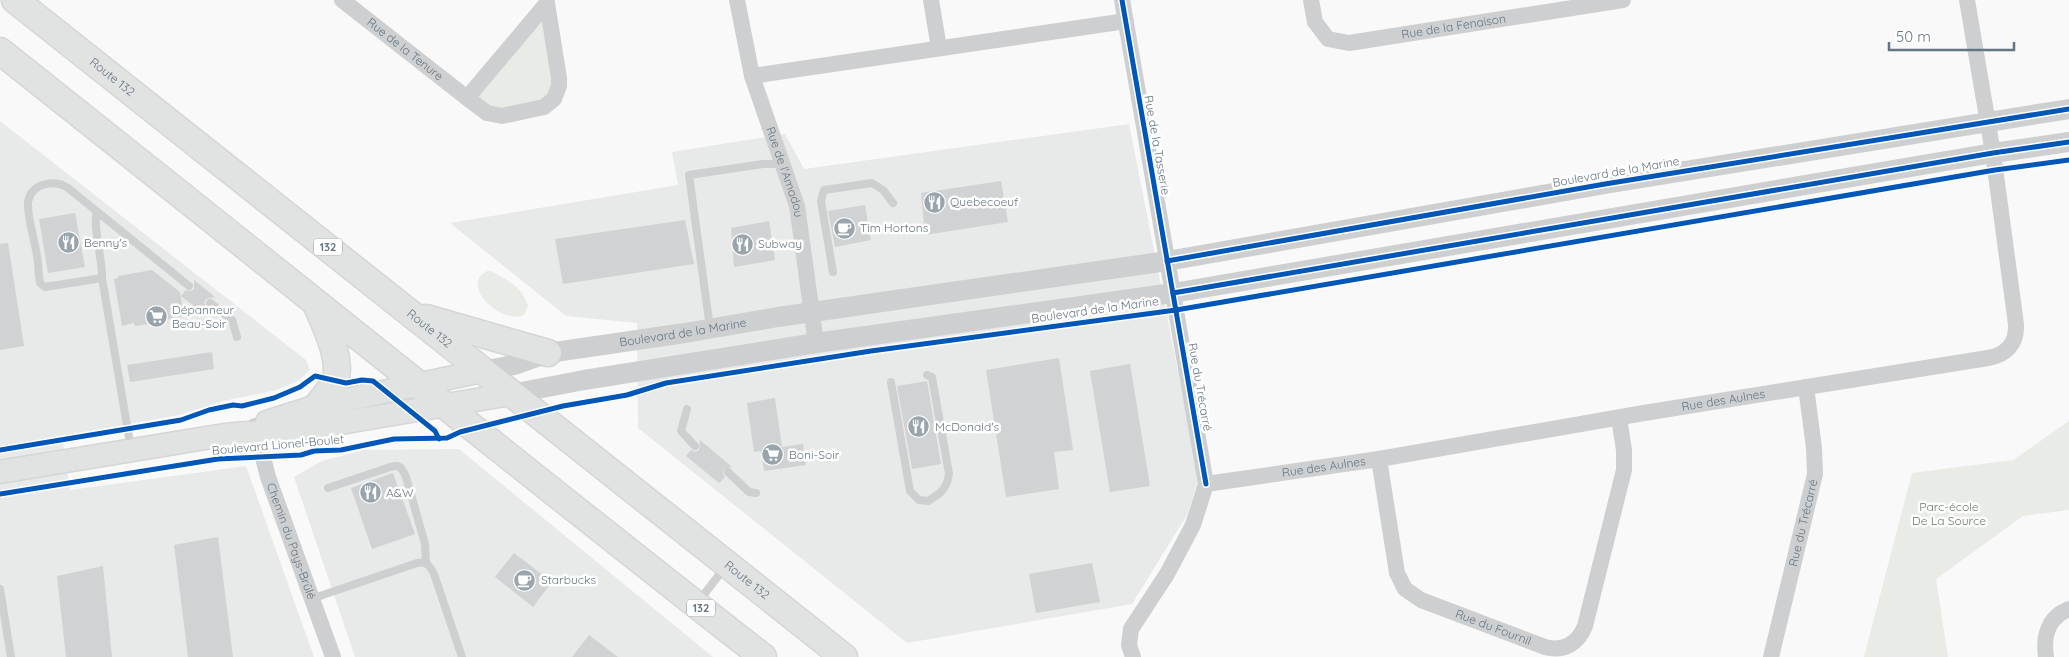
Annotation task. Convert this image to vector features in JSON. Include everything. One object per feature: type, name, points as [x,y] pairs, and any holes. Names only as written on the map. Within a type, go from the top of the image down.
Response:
[{"type":"highway","name":"Route 132","points":[[15,0],[844,657]]},
{"type":"highway","name":"132","points":[[0,51],[763,657]]},
{"type":"highway","points":[[316,303],[336,355],[338,367],[332,387],[317,406]]},
{"type":"highway","points":[[413,314],[548,353]]},
{"type":"main road","name":"Boulevard Lionel-Boulet","points":[[256,429],[317,406],[482,371]]},
{"type":"main road","name":"Boulevard Lionel-Boulet","points":[[0,472],[256,429],[318,427],[511,394]]},
{"type":"street","name":"Rue de la Tenure","points":[[342,0],[487,114],[502,116],[544,107],[554,99],[559,86],[559,78],[546,2]]},
{"type":"street","name":"Rue de l'Amadou","points":[[737,0],[752,76],[797,206],[816,342]]},
{"type":"street","points":[[931,0],[939,48]]},
{"type":"street","name":"Rue de la Tasserie","points":[[1122,0],[1173,293]]},
{"type":"street","name":"Rue de la Fenaison","points":[[1311,0],[1315,22],[1328,39],[1349,44],[1624,0]]},
{"type":"street","name":"Rue des Aulnes","points":[[1206,484],[1379,458],[1993,357],[2010,348],[2015,336],[2016,324],[1993,153],[1967,0]]},
{"type":"street","name":"Rue de la Tenure","points":[[467,98],[546,2]]},
{"type":"street","points":[[752,76],[1126,21]]},
{"type":"street","name":"Boulevard de la Marine","points":[[482,371],[514,365],[548,353],[811,312],[1167,261],[1595,186],[2069,108]]},
{"type":"street","name":"Boulevard de la Marine","points":[[511,394],[584,380],[816,342],[1173,293],[1993,153],[2069,142]]},
{"type":"street","name":"Rue du Trécarré","points":[[1133,657],[1128,646],[1131,629],[1167,574],[1194,526],[1206,484],[1173,293]]},
{"type":"street","name":"Rue du Trécarré","points":[[1771,657],[1815,474],[1814,448],[1806,387]]},
{"type":"street","name":"Rue du Fournil","points":[[1379,458],[1397,573],[1405,589],[1421,600],[1544,647],[1561,649],[1576,642],[1585,626],[1623,476],[1624,450],[1619,418]]},
{"type":"street","name":"Chemin du Pays-Brûlé","points":[[256,429],[268,477],[333,657]]},
{"type":"street","points":[[2046,657],[2045,637],[2048,628],[2058,615],[2069,609]]},
{"type":"lane","points":[[710,328],[689,175],[763,164],[783,164]]},
{"type":"lane","points":[[102,278],[45,287],[40,283],[28,201],[38,187],[57,183],[68,188],[189,286]]},
{"type":"lane","points":[[833,272],[821,201],[824,190],[872,183],[883,190],[893,203]]},
{"type":"lane","points":[[97,212],[95,220],[103,267],[102,278],[132,451]]},
{"type":"lane","points":[[210,303],[232,320],[237,337]]},
{"type":"lane","points":[[891,382],[910,491],[919,500],[928,501],[941,493],[948,483],[949,474],[932,377],[927,375]]},
{"type":"lane","points":[[688,409],[681,431],[695,446]]},
{"type":"lane","points":[[328,488],[390,467],[400,466],[406,476],[425,544],[426,563]]},
{"type":"lane","points":[[728,472],[749,492],[756,493]]},
{"type":"lane","points":[[311,599],[417,563],[426,563],[431,567],[434,574],[462,657]]},
{"type":"lane","points":[[696,604],[727,564]]},
{"type":"lane","points":[[0,589],[11,657]]},
{"type":"shaded area","points":[[0,121],[306,360],[310,370],[298,381],[277,390],[223,401],[179,415],[62,436],[70,490],[246,466],[314,657],[0,657]]},
{"type":"shaded area","points":[[1129,124],[1199,478],[1187,515],[1132,604],[907,643],[638,428],[637,323],[566,316],[450,223],[678,185],[672,152],[785,134],[804,169]]},
{"type":"shaded area","points":[[459,449],[713,657],[355,657],[294,477],[322,461],[364,450]]},
{"type":"green space","points":[[547,3],[558,92],[502,116],[467,98]]},
{"type":"green space","points":[[487,271],[491,271],[518,289],[528,306],[524,315],[515,317],[505,314],[486,302],[480,294],[478,285],[480,277]]},
{"type":"green space","name":"Parc-école De La Source","points":[[2069,421],[2069,510],[2023,516],[1936,579],[1948,657],[1864,657],[1912,473],[2013,460]]},
{"type":"building","points":[[1001,181],[1008,222],[925,235],[921,193]]},
{"type":"building","points":[[865,205],[871,240],[835,247],[828,211]]},
{"type":"building","points":[[75,213],[85,267],[48,273],[39,219]]},
{"type":"building","points":[[685,220],[694,264],[563,284],[555,239]]},
{"type":"building","points":[[769,221],[775,260],[734,267],[731,228]]},
{"type":"building","points":[[8,243],[24,346],[0,350],[0,244]]},
{"type":"building","points":[[152,270],[180,292],[184,316],[148,324],[135,326],[134,323],[122,326],[114,279],[118,278],[118,276]]},
{"type":"building","points":[[194,280],[215,297],[206,299],[204,303],[207,308],[203,313],[181,296],[186,290],[191,291],[194,289]]},
{"type":"building","points":[[212,352],[214,369],[130,382],[127,365]]},
{"type":"building","points":[[1059,358],[1073,450],[1054,452],[1059,489],[1006,497],[986,370]]},
{"type":"building","points":[[1130,364],[1150,486],[1110,492],[1090,371]]},
{"type":"building","points":[[927,381],[941,464],[912,469],[897,386]]},
{"type":"building","points":[[775,398],[782,447],[803,444],[806,465],[764,471],[761,451],[754,452],[747,403]]},
{"type":"building","points":[[700,440],[732,467],[724,469],[725,477],[719,483],[686,456],[691,450],[696,452],[699,450]]},
{"type":"building","points":[[393,473],[415,534],[372,549],[351,488]]},
{"type":"building","points":[[218,537],[233,657],[188,657],[174,545]]},
{"type":"building","points":[[514,553],[552,582],[533,607],[495,577]]},
{"type":"building","points":[[1092,563],[1100,602],[1036,613],[1029,574]]},
{"type":"building","points":[[103,566],[112,657],[66,657],[57,576]]},
{"type":"building","points":[[589,635],[618,657],[572,657]]},
{"type":"cycle path","points":[[1122,0],[1206,484]]},
{"type":"cycle path","points":[[1167,261],[1605,184],[2069,109]]},
{"type":"cycle path","points":[[1173,293],[1993,153],[2069,142]]},
{"type":"cycle path","points":[[0,494],[218,459],[301,455],[314,451],[341,450],[394,439],[447,438],[460,432],[563,406],[627,395],[666,383],[871,351],[1176,310],[1995,170],[2069,160]]},
{"type":"cycle path","points":[[0,450],[181,420],[209,410],[233,405],[242,406],[274,398],[300,387],[315,376],[346,383],[362,380],[373,381],[435,431],[439,439]]},
{"type":"place","name":"Quebecoeuf","points":[[934,202]]},
{"type":"place","name":"Tim Hortons","points":[[844,228]]},
{"type":"place","name":"Benny's","points":[[68,243]]},
{"type":"place","name":"Subway","points":[[742,244]]},
{"type":"place","name":"Dépanneur Beau-Soir","points":[[156,317]]},
{"type":"place","name":"McDonald's","points":[[919,427]]},
{"type":"place","name":"Boni-Soir","points":[[773,455]]},
{"type":"place","name":"A&W","points":[[370,493]]},
{"type":"place","name":"Starbucks","points":[[525,580]]}]
